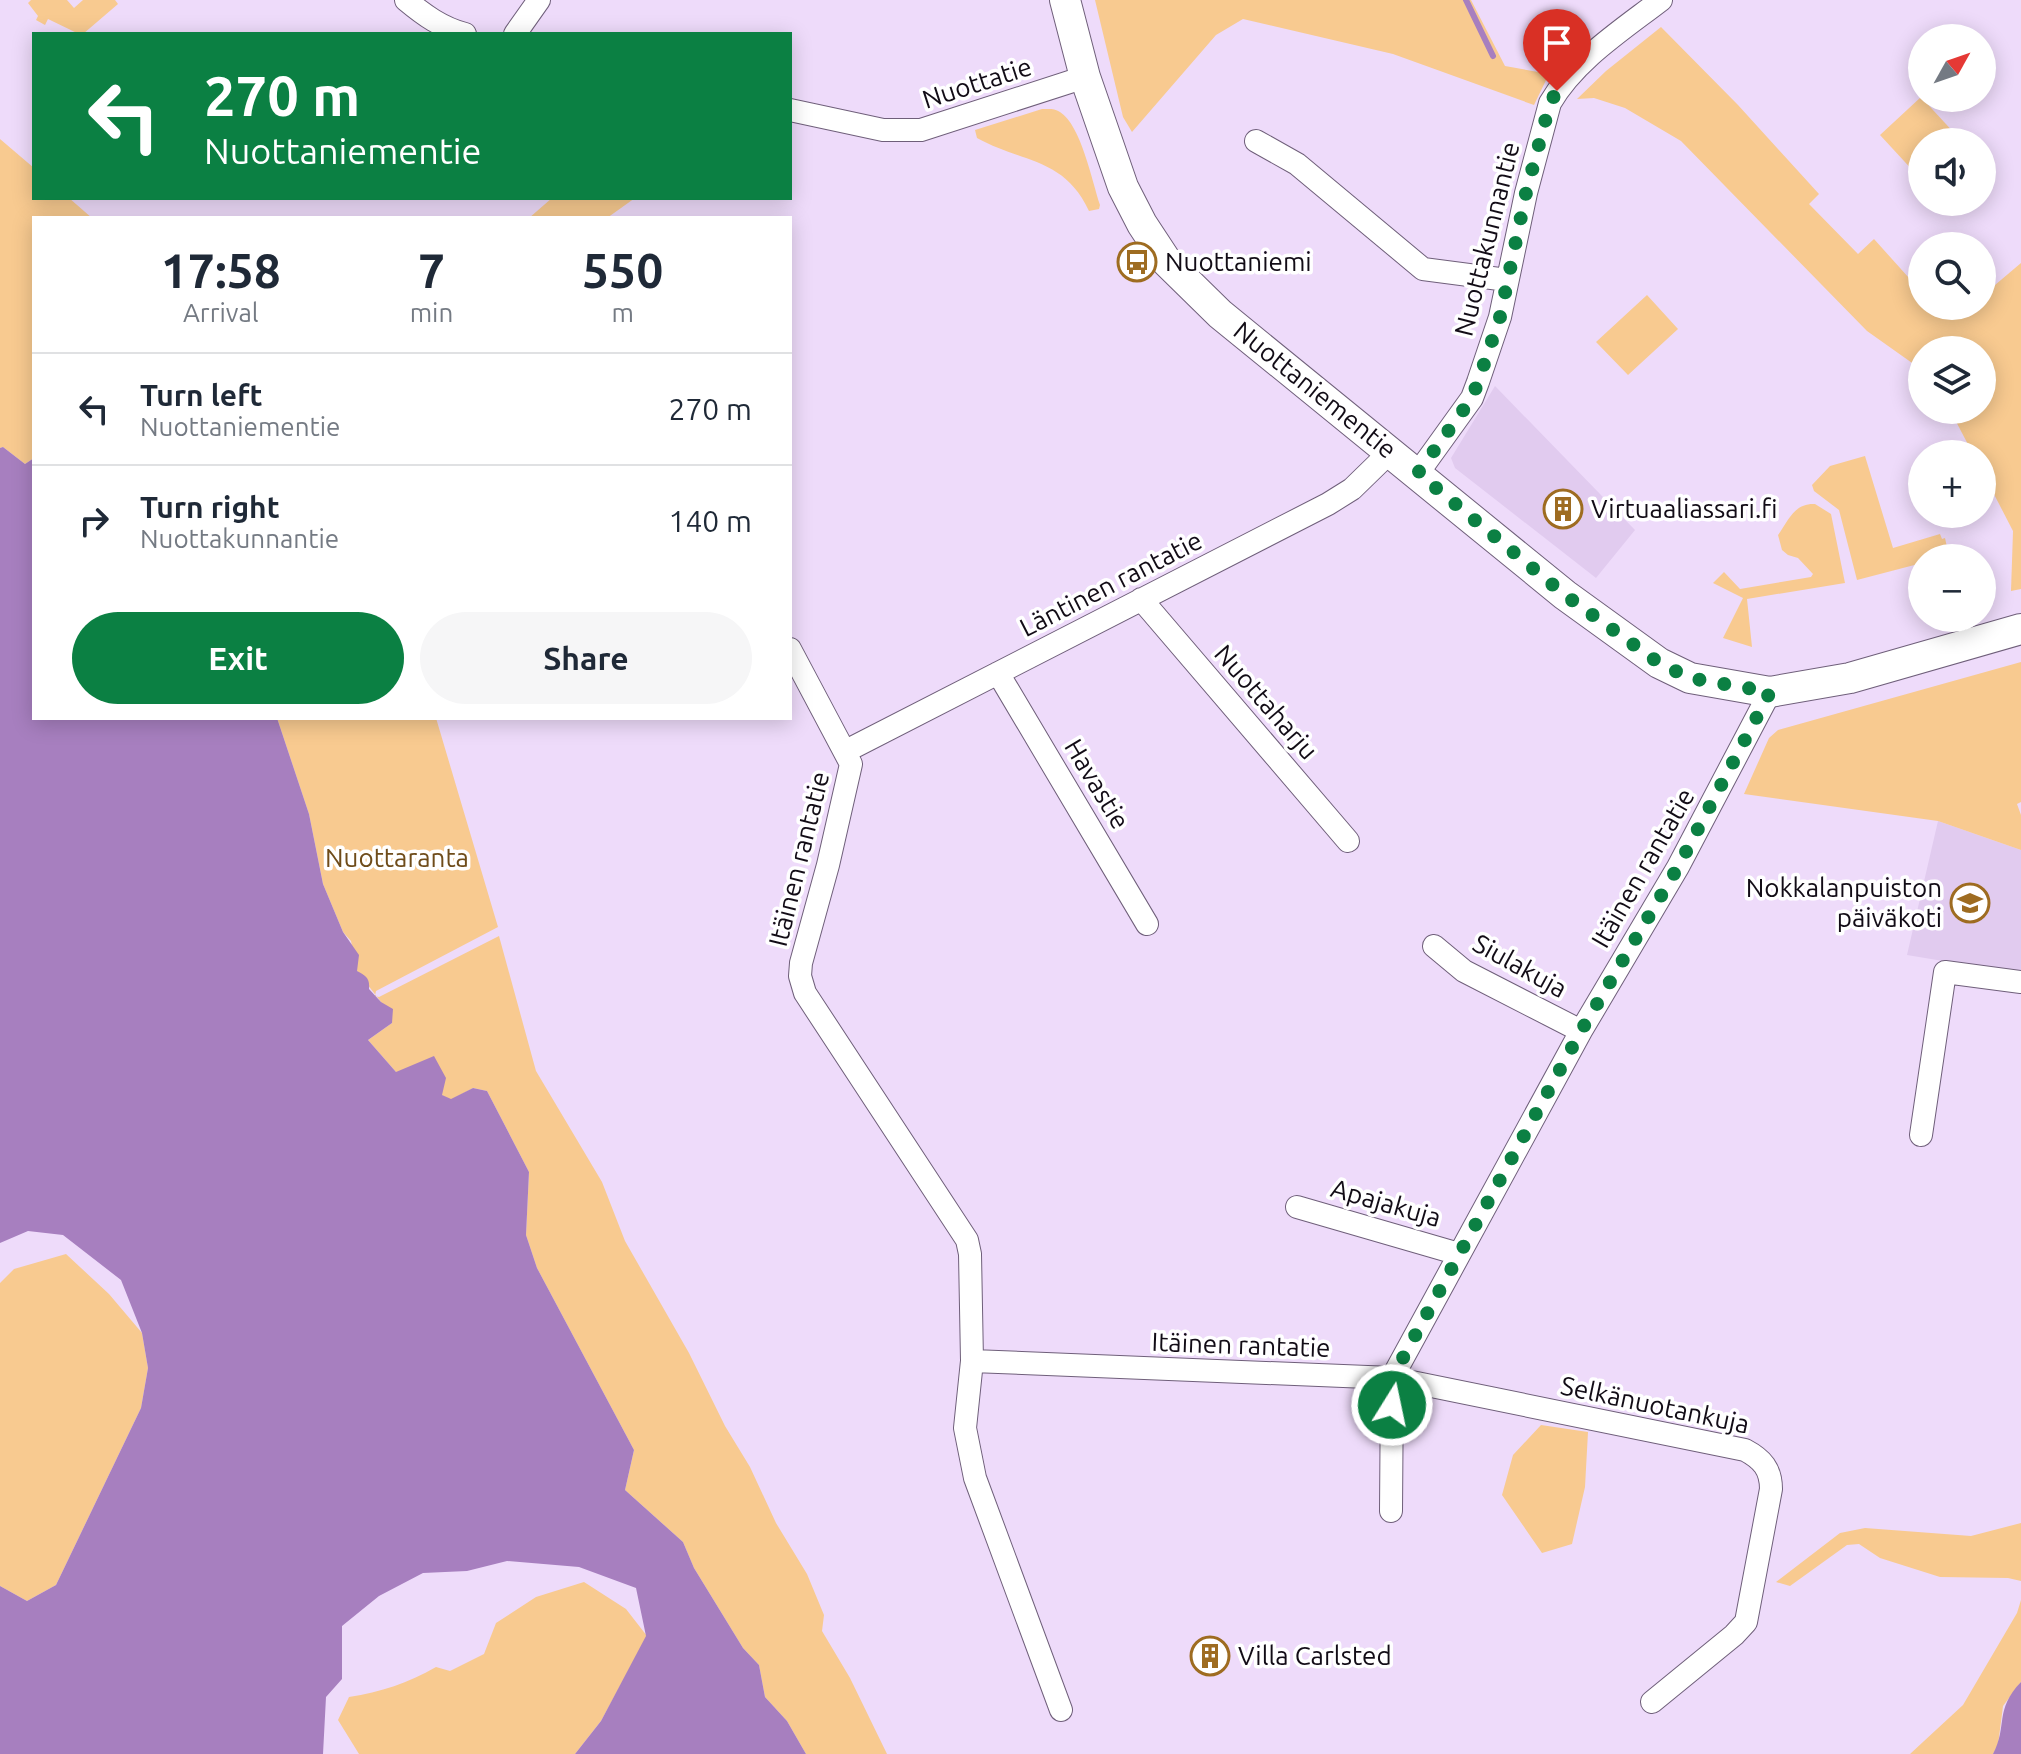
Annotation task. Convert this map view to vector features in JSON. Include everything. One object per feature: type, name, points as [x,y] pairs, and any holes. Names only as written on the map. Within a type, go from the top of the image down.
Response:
[{"type":"main road","name":"Nuottaniementie","points":[[1065,0],[1085,77],[1123,187],[1167,262],[1220,314],[1565,595],[1659,663],[1690,678],[1770,692],[1850,678],[2021,629]]},
{"type":"street","points":[[406,0],[423,14],[458,32]]},
{"type":"street","points":[[516,32],[539,0]]},
{"type":"street","name":"Nuottakunnantie","points":[[1418,473],[1472,398],[1500,317],[1526,193],[1550,103],[1557,91],[1599,48],[1661,0]]},
{"type":"street","name":"Nuottatie","points":[[792,110],[883,130],[921,130],[1085,77]]},
{"type":"street","points":[[1256,141],[1297,164],[1423,269],[1507,280]]},
{"type":"street","name":"Läntinen rantatie","points":[[846,751],[1328,504],[1352,489],[1390,452]]},
{"type":"street","name":"Nuottaharju","points":[[1141,599],[1348,841]]},
{"type":"street","points":[[792,653],[846,751]]},
{"type":"street","name":"Havastie","points":[[998,673],[1147,924]]},
{"type":"street","name":"Itäinen rantatie","points":[[846,751],[851,764],[800,976],[805,993],[967,1240],[970,1254],[972,1361],[1392,1378],[1581,1031],[1678,867],[1770,692]]},
{"type":"street","name":"Siulakuja","points":[[1434,946],[1464,971],[1581,1031]]},
{"type":"street","points":[[1921,1135],[1945,972],[2021,982]]},
{"type":"street","name":"Apajakuja","points":[[1297,1207],[1459,1254]]},
{"type":"street","points":[[972,1361],[965,1428],[975,1478],[1061,1710]]},
{"type":"street","points":[[1391,1511],[1392,1378]]},
{"type":"street","name":"Selkänuotankuja","points":[[1392,1378],[1745,1450],[1758,1456],[1771,1476],[1771,1489],[1746,1622],[1652,1702]]},
{"type":"shaded area","points":[[1495,386],[1635,530],[1596,578],[1455,468],[1451,458]]},
{"type":"shaded area","points":[[3,447],[25,464],[32,459],[32,720],[278,720],[309,814],[323,884],[343,932],[359,955],[357,971],[367,978],[369,989],[381,1002],[393,1009],[392,1023],[368,1040],[396,1072],[434,1056],[446,1078],[442,1095],[451,1099],[473,1088],[487,1091],[529,1172],[526,1235],[537,1268],[634,1450],[625,1490],[683,1542],[694,1568],[743,1648],[759,1665],[765,1697],[787,1721],[806,1754],[575,1754],[601,1721],[646,1636],[636,1588],[579,1567],[507,1561],[467,1571],[423,1573],[379,1596],[342,1626],[342,1679],[326,1697],[323,1754],[0,1754],[0,1586],[27,1601],[56,1585],[141,1408],[148,1368],[142,1333],[121,1280],[63,1235],[28,1231],[0,1243],[0,448]]},
{"type":"shaded area","name":"Nokkalanpuiston päiväkoti","points":[[1938,821],[2021,850],[2021,974],[1907,955]]},
{"type":"shaded area","points":[[2021,1682],[2021,1754],[1993,1754],[2007,1701]]},
{"type":"green space","points":[[31,0],[67,0],[74,8],[83,0],[115,0],[118,4],[85,32],[75,32],[48,19],[45,25],[36,20],[38,16],[28,3]]},
{"type":"green space","points":[[1095,0],[1471,0],[1505,66],[1549,74],[1534,105],[1393,54],[1243,19],[1216,35],[1132,132],[1123,117]]},
{"type":"green space","points":[[1661,27],[1819,194],[1809,204],[1858,254],[1874,239],[1908,277],[1908,320],[1996,320],[1996,284],[2021,263],[2021,589],[2011,591],[2013,531],[1996,498],[1996,440],[1966,440],[1957,424],[1996,424],[1996,336],[1908,336],[1908,360],[1867,331],[1681,141],[1625,108],[1594,98],[1577,99]]},
{"type":"green space","points":[[1042,109],[1060,112],[1074,129],[1089,168],[1099,209],[1089,211],[1079,193],[1054,171],[977,138],[975,130]]},
{"type":"green space","points":[[1908,109],[1908,112],[1935,112],[1950,128],[1908,128],[1908,165],[1880,135]]},
{"type":"green space","points":[[0,139],[32,166],[32,200],[71,200],[90,216],[32,216],[32,459],[25,464],[3,447],[0,448]]},
{"type":"green space","points":[[550,200],[632,200],[610,216],[531,216]]},
{"type":"green space","points":[[1647,295],[1678,329],[1628,375],[1596,342]]},
{"type":"green space","points":[[1865,456],[1893,548],[1940,534],[1946,544],[1908,544],[1908,567],[1857,580],[1839,510],[1814,491],[1812,485],[1830,466]]},
{"type":"green space","points":[[1815,504],[1831,514],[1845,583],[1747,599],[1752,647],[1723,638],[1743,598],[1713,583],[1724,572],[1740,589],[1811,577],[1813,574],[1798,558],[1782,550],[1778,535],[1797,509]]},
{"type":"green space","points":[[2021,662],[2021,802],[2017,804],[2021,815],[2021,850],[1938,821],[1744,794],[1769,738],[1778,730]]},
{"type":"green space","name":"Nuottaranta","points":[[278,720],[437,720],[498,927],[376,991],[375,995],[357,971],[351,941],[343,932],[323,884],[309,814]]},
{"type":"green space","points":[[499,936],[536,1071],[602,1182],[625,1241],[689,1353],[776,1523],[807,1574],[824,1615],[822,1631],[850,1678],[887,1754],[806,1754],[787,1721],[765,1697],[759,1665],[743,1648],[694,1568],[683,1542],[625,1490],[634,1450],[537,1268],[526,1235],[529,1172],[487,1091],[473,1088],[451,1100],[396,1072],[368,1040],[392,1023],[377,996]]},
{"type":"green space","points":[[66,1254],[109,1294],[142,1333],[148,1368],[141,1408],[56,1585],[27,1601],[0,1586],[0,1283],[14,1269]]},
{"type":"green space","points":[[1541,1425],[1588,1432],[1585,1487],[1572,1544],[1542,1553],[1502,1495],[1513,1455]]},
{"type":"green space","points":[[2021,1523],[2021,1581],[1940,1577],[1880,1558],[1859,1544],[1847,1545],[1790,1586],[1776,1582],[1840,1533],[1865,1528],[1971,1536]]},
{"type":"green space","points":[[584,1582],[626,1609],[647,1636],[601,1721],[575,1754],[359,1754],[338,1720],[349,1697],[394,1686],[436,1667],[450,1671],[484,1654],[496,1623],[536,1597]]},
{"type":"green space","points":[[2021,1600],[2021,1682],[2003,1706],[1998,1745],[1993,1754],[1910,1754],[1963,1705],[2017,1613]]},
{"type":"waterway","points":[[1466,0],[1493,56]]},
{"type":"place","name":"Nuottaniemi","points":[[1137,262]]},
{"type":"place","name":"Virtuaaliassari.fi","points":[[1563,509]]},
{"type":"place","name":"Nokkalanpuiston päiväkoti","points":[[1970,903]]},
{"type":"place","name":"Villa Carlsted","points":[[1210,1656]]},
{"type":"route","points":[[1392,1405],[1392,1378],[1581,1031],[1678,867],[1770,692],[1690,678],[1659,663],[1565,595],[1418,473],[1472,398],[1478,382],[1500,317],[1526,193],[1550,103],[1557,91]]}]
